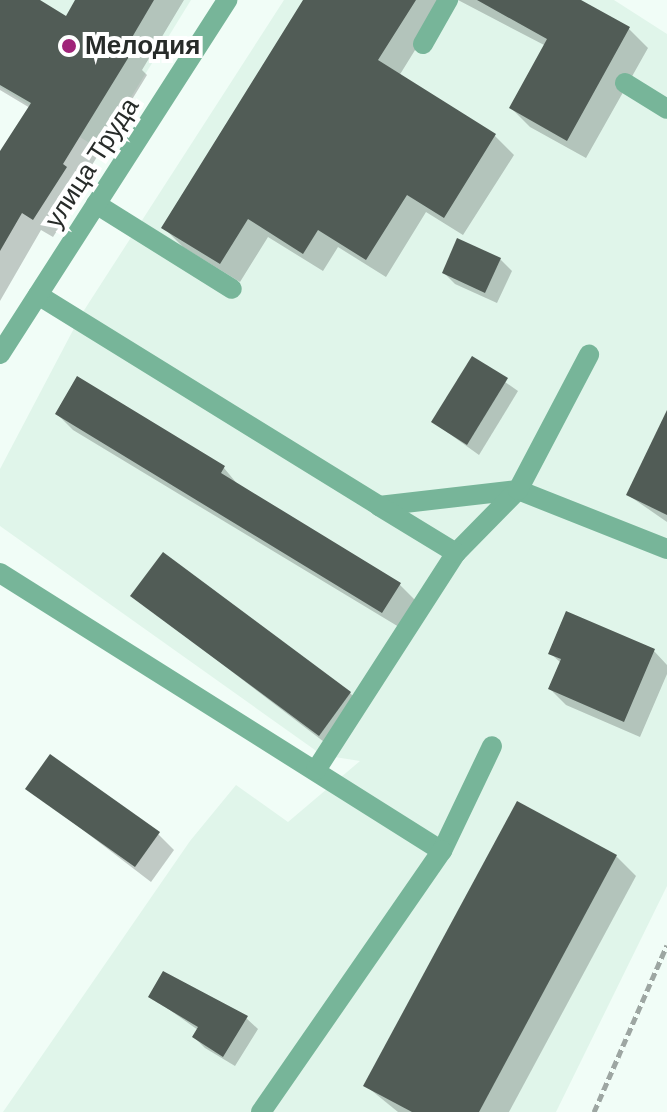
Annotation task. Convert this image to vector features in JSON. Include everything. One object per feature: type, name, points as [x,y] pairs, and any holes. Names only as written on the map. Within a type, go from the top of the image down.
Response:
[{"type":"street","name":"улица Труда","points":[[0,354],[227,0]]},
{"type":"street","points":[[423,44],[448,0]]},
{"type":"street","points":[[625,83],[667,109]]},
{"type":"street","points":[[96,204],[232,289]]},
{"type":"street","points":[[38,295],[456,553]]},
{"type":"street","points":[[316,770],[456,553],[518,490],[589,355]]},
{"type":"street","points":[[379,506],[518,490],[667,549]]},
{"type":"street","points":[[0,573],[442,851]]},
{"type":"street","points":[[261,1112],[442,851],[492,746]]},
{"type":"path","points":[[594,1112],[667,945]]},
{"type":"shaded area","points":[[0,0],[191,0],[99,149],[0,87]]},
{"type":"shaded area","points":[[284,0],[614,0],[667,34],[667,886],[556,1112],[3,1112],[190,841],[236,785],[288,822],[360,761],[322,755],[0,526],[0,469],[81,315]]},
{"type":"building","points":[[0,0],[40,0],[66,16],[75,0],[154,0],[124,51],[130,55],[63,164],[67,167],[33,220],[22,213],[0,251],[0,151],[31,103],[0,85]]},
{"type":"building","points":[[303,0],[416,0],[378,60],[496,134],[444,218],[407,195],[366,260],[318,230],[303,254],[248,219],[220,264],[161,228]]},
{"type":"building","points":[[477,0],[581,0],[630,27],[567,141],[509,108],[547,39]]},
{"type":"building","points":[[457,238],[501,258],[485,293],[442,273]]},
{"type":"building","points":[[472,356],[508,378],[467,445],[431,422]]},
{"type":"building","points":[[77,376],[225,466],[221,473],[401,583],[382,613],[55,414]]},
{"type":"building","points":[[667,410],[667,515],[626,495]]},
{"type":"building","points":[[163,552],[351,692],[319,736],[130,596]]},
{"type":"building","points":[[566,611],[655,649],[624,722],[548,689],[561,659],[548,654]]},
{"type":"building","points":[[50,754],[160,832],[135,867],[25,789]]},
{"type":"building","points":[[517,801],[617,855],[479,1112],[412,1112],[363,1086]]},
{"type":"building","points":[[163,971],[248,1016],[223,1057],[192,1037],[198,1027],[148,997]]},
{"type":"place","name":"Мелодия","points":[[69,46]]}]
